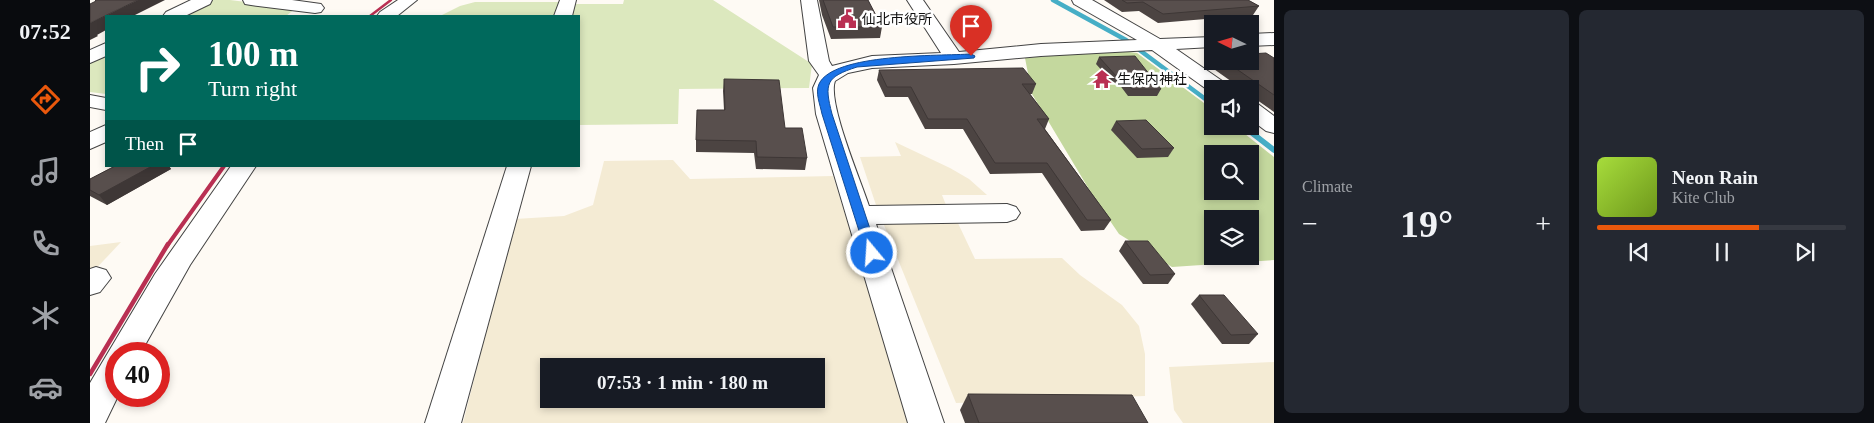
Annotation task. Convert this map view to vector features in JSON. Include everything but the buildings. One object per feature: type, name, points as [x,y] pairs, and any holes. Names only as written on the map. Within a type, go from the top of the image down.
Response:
[{"type":"street","points":[[174,15],[204,0]]},
{"type":"street","points":[[251,0],[315,8]]},
{"type":"street","points":[[387,15],[409,0]]},
{"type":"street","points":[[563,15],[568,0]]},
{"type":"street","points":[[809,0],[819,61],[829,76]]},
{"type":"street","points":[[915,0],[954,58]]},
{"type":"street","points":[[1080,0],[1157,45],[1208,80]]},
{"type":"street","points":[[1259,40],[1274,39]]},
{"type":"street","points":[[926,423],[822,95],[823,84],[829,76],[838,70],[856,64],[1039,50],[1204,42]]},
{"type":"street","points":[[90,57],[105,50]]},
{"type":"street","points":[[90,101],[105,104]]},
{"type":"street","points":[[1259,115],[1274,126]]},
{"type":"street","points":[[90,142],[105,133]]},
{"type":"street","points":[[130,342],[153,299],[243,167]]},
{"type":"street","points":[[442,423],[519,167]]},
{"type":"street","points":[[860,215],[1007,213]]},
{"type":"street","points":[[90,416],[105,388]]},
{"type":"shaded area","points":[[895,142],[950,168],[969,179],[987,195],[942,195],[948,210],[878,211],[860,157],[901,156]]},
{"type":"shaded area","points":[[673,160],[690,179],[833,176],[910,423],[463,423],[515,219],[564,216],[593,205],[604,161]]},
{"type":"shaded area","points":[[956,219],[975,259],[1062,258],[1080,275],[1122,305],[1139,326],[1145,354],[1145,396],[956,403],[882,220]]},
{"type":"shaded area","points":[[121,242],[90,275],[90,246]]},
{"type":"shaded area","points":[[1274,362],[1274,423],[1183,423],[1174,410],[1169,367]]},
{"type":"green space","points":[[211,0],[230,0],[296,8],[287,15],[181,15]]},
{"type":"green space","points":[[624,0],[713,0],[812,64],[809,88],[679,89],[678,124],[580,125],[580,15],[572,15],[575,4],[623,4]]},
{"type":"green space","points":[[475,2],[559,2],[555,15],[442,15],[460,6]]},
{"type":"green space","points":[[1113,50],[1137,53],[1204,103],[1204,135],[1246,135],[1259,145],[1204,145],[1204,200],[1259,200],[1259,145],[1274,157],[1274,260],[1259,261],[1259,210],[1204,210],[1204,265],[1172,267],[1119,234],[1093,196],[1032,94],[1025,58]]},
{"type":"green space","points":[[105,54],[105,94],[90,92],[90,62]]},
{"type":"waterway","points":[[1053,0],[1126,40],[1204,98]]},
{"type":"waterway","points":[[1255,135],[1274,150]]},
{"type":"railway","points":[[371,15],[391,0]]},
{"type":"railway","points":[[167,246],[223,167]]},
{"type":"railway","points":[[90,374],[168,244]]},
{"type":"place","name":"仙北市役所","points":[[847,19]]},
{"type":"place","name":"生保内神社","points":[[1102,79]]},
{"type":"route","points":[[872,253],[827,114],[822,95],[823,84],[829,76],[838,70],[856,64],[971,56]]}]
